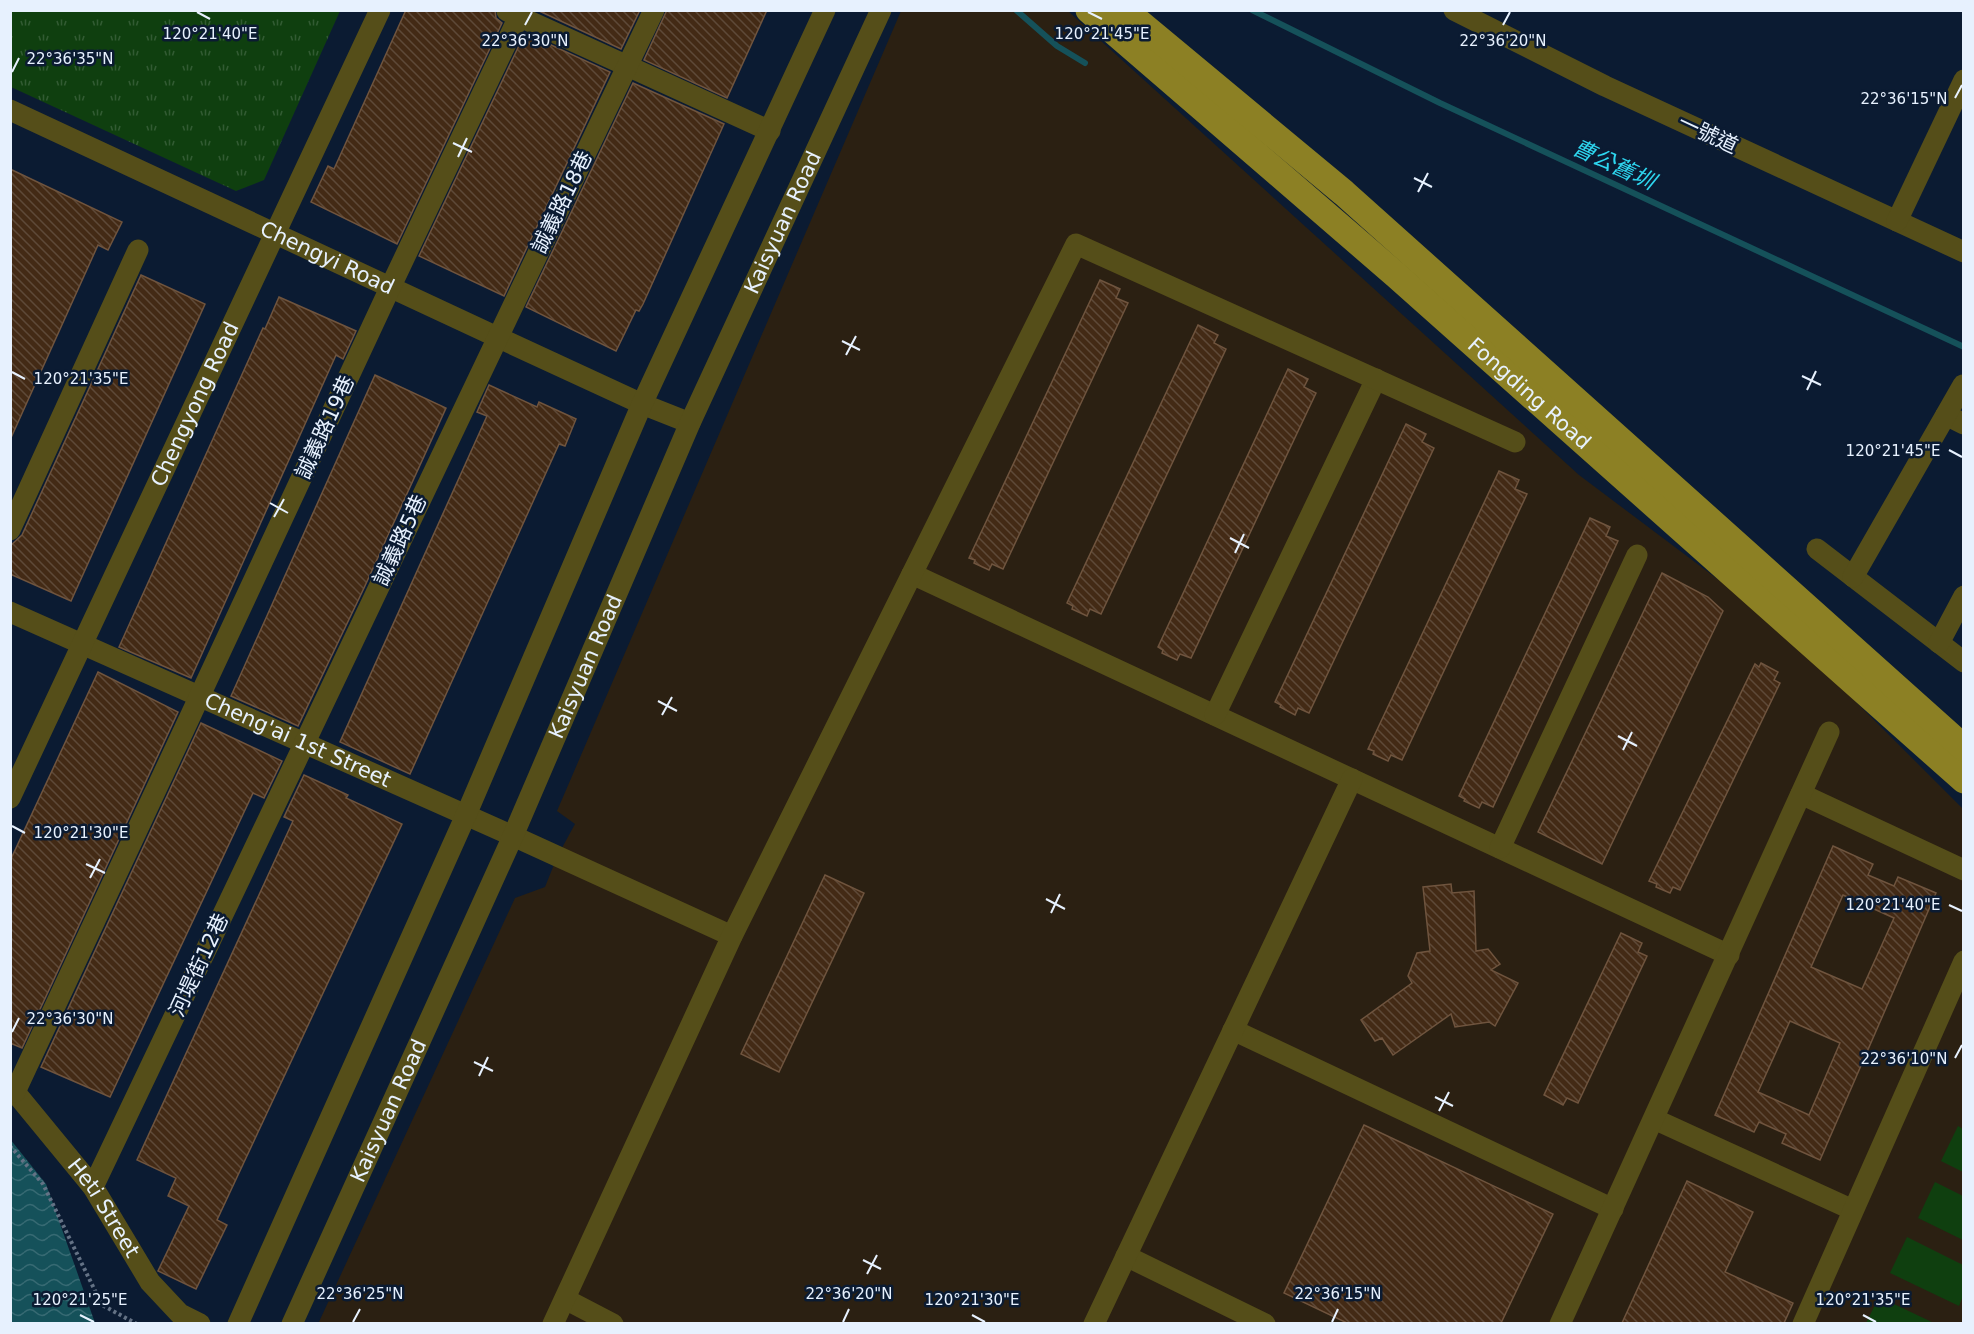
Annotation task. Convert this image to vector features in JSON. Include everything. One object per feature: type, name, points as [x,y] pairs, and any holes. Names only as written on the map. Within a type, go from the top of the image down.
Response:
[{"type":"main road","name":"Fongding Road","points":[[1089,10],[1396,275],[1964,780]]},
{"type":"main road","name":"Fongding Road","points":[[1124,10],[1344,193],[1964,748]]},
{"type":"street","name":"Chengyong Road","points":[[10,798],[380,10]]},
{"type":"street","name":"誠義路18巷","points":[[497,337],[654,10]]},
{"type":"street","points":[[238,1323],[466,815],[642,404],[825,10]]},
{"type":"street","name":"Kaisyuan Road","points":[[292,1323],[513,836],[690,423],[881,10]]},
{"type":"street","name":"一號道","points":[[1454,10],[1605,86],[1964,252]]},
{"type":"street","points":[[516,12],[770,131]]},
{"type":"street","name":"誠義路19巷","points":[[13,1089],[199,697],[516,12]]},
{"type":"street","points":[[1897,221],[1964,80]]},
{"type":"street","name":"Chengyi Road","points":[[10,110],[642,404],[690,423]]},
{"type":"street","points":[[553,1323],[732,936],[1076,244],[1515,442]]},
{"type":"street","points":[[10,530],[138,250]]},
{"type":"street","name":"誠義路5巷","points":[[304,743],[497,337]]},
{"type":"street","points":[[1215,715],[1376,379]]},
{"type":"street","points":[[1853,577],[1955,419],[1963,385]]},
{"type":"street","points":[[1817,549],[1964,662]]},
{"type":"street","points":[[1500,848],[1637,555]]},
{"type":"street","points":[[912,574],[1729,955]]},
{"type":"street","points":[[1939,643],[1964,596]]},
{"type":"street","name":"Cheng'ai 1st Street","points":[[10,612],[732,936]]},
{"type":"street","points":[[1560,1323],[1829,732]]},
{"type":"street","name":"河堤街12巷","points":[[93,1187],[304,743]]},
{"type":"street","points":[[1094,1323],[1352,778]]},
{"type":"street","points":[[1801,794],[1964,870]]},
{"type":"street","points":[[1803,1323],[1964,961]]},
{"type":"street","points":[[1233,1030],[1612,1209]]},
{"type":"street","name":"Heti Street","points":[[13,1089],[93,1187],[150,1282],[180,1314],[200,1323]]},
{"type":"street","points":[[1654,1119],[1853,1210]]},
{"type":"street","points":[[1126,1256],[1265,1323]]},
{"type":"street","points":[[565,1299],[613,1323]]},
{"type":"path","points":[[10,1146],[43,1184],[102,1305],[137,1323]]},
{"type":"shaded area","points":[[901,11],[1068,11],[1579,475],[1780,626],[1963,809],[1963,1323],[318,1324],[515,898],[545,887],[557,857],[575,824],[557,811]]},
{"type":"green space","points":[[11,10],[340,11],[264,180],[236,191],[11,87]]},
{"type":"green space","points":[[1958,1126],[1963,1129],[1963,1172],[1941,1161]]},
{"type":"green space","points":[[1935,1182],[1963,1196],[1963,1240],[1918,1218]]},
{"type":"green space","points":[[1907,1237],[1963,1265],[1963,1296],[1959,1306],[1890,1273]]},
{"type":"green space","points":[[1879,1297],[1934,1323],[1866,1323]]},
{"type":"water","points":[[10,1139],[46,1184],[95,1323],[11,1323]]},
{"type":"building","points":[[406,10],[495,10],[496,18],[502,23],[397,244],[311,202],[328,166],[334,169]]},
{"type":"building","points":[[537,10],[640,10],[621,49]]},
{"type":"building","points":[[667,10],[767,10],[727,98],[644,60]]},
{"type":"building","points":[[525,33],[610,72],[504,296],[419,256]]},
{"type":"building","points":[[633,83],[724,124],[643,304],[639,311],[636,310],[616,351],[526,307]]},
{"type":"building","points":[[10,169],[122,222],[108,250],[98,245],[10,440]]},
{"type":"building","points":[[141,275],[205,304],[71,601],[10,574],[10,546],[22,535]]},
{"type":"building","points":[[1100,280],[1120,289],[1116,298],[1128,303],[1003,569],[992,564],[989,570],[969,558]]},
{"type":"building","points":[[279,297],[356,331],[343,359],[336,355],[191,678],[119,647]]},
{"type":"building","points":[[1198,325],[1218,335],[1214,343],[1226,349],[1101,614],[1090,609],[1087,616],[1072,609],[1073,606],[1067,603]]},
{"type":"building","points":[[1288,369],[1308,379],[1304,387],[1316,393],[1191,658],[1180,654],[1177,660],[1162,653],[1163,650],[1158,647]]},
{"type":"building","points":[[375,375],[446,408],[298,726],[231,696]]},
{"type":"building","points":[[489,385],[537,407],[539,402],[576,419],[565,446],[559,444],[410,774],[340,742],[487,416],[477,412]]},
{"type":"building","points":[[1406,424],[1426,434],[1422,442],[1434,448],[1309,713],[1298,708],[1295,715],[1275,702]]},
{"type":"building","points":[[1499,471],[1519,480],[1515,489],[1527,494],[1402,760],[1391,755],[1388,761],[1368,749]]},
{"type":"building","points":[[1590,518],[1610,527],[1606,536],[1618,541],[1493,807],[1482,802],[1479,808],[1459,796]]},
{"type":"building","points":[[1662,573],[1708,597],[1723,611],[1602,864],[1538,832]]},
{"type":"building","points":[[1761,663],[1778,672],[1774,680],[1780,683],[1680,890],[1673,887],[1670,893],[1656,887],[1657,884],[1649,881],[1755,664],[1759,667]]},
{"type":"building","points":[[98,672],[178,712],[22,1048],[10,1043],[10,861]]},
{"type":"building","points":[[201,723],[282,761],[264,798],[253,793],[110,1097],[41,1067]]},
{"type":"building","points":[[304,775],[402,824],[217,1220],[227,1225],[196,1289],[158,1271],[189,1206],[168,1196],[176,1178],[137,1160],[293,821],[284,817]]},
{"type":"building","points":[[1833,846],[1873,864],[1868,875],[1894,886],[1898,877],[1936,893],[1820,1160],[1782,1143],[1786,1134],[1759,1122],[1754,1132],[1715,1115]],"holes":[[[1843,895],[1894,918],[1862,989],[1811,967]],[[1790,1021],[1840,1043],[1809,1115],[1758,1092]]]},
{"type":"building","points":[[825,875],[864,893],[779,1072],[741,1054]]},
{"type":"building","points":[[1451,884],[1452,893],[1474,891],[1476,951],[1488,949],[1500,964],[1491,970],[1518,983],[1495,1026],[1489,1022],[1455,1027],[1451,1014],[1393,1055],[1382,1038],[1375,1041],[1361,1020],[1412,983],[1408,976],[1417,953],[1430,951],[1423,887]]},
{"type":"building","points":[[1621,933],[1642,943],[1638,952],[1647,956],[1578,1103],[1567,1098],[1563,1105],[1544,1095]]},
{"type":"building","points":[[1364,1125],[1553,1214],[1501,1323],[1347,1323],[1284,1293]]},
{"type":"building","points":[[1687,1181],[1753,1212],[1725,1272],[1793,1303],[1784,1323],[1622,1323]]},
{"type":"waterway","name":"曹公舊圳","points":[[1016,10],[1057,46],[1085,63]]},
{"type":"waterway","name":"曹公舊圳","points":[[1252,10],[1440,103],[1964,347]]}]
